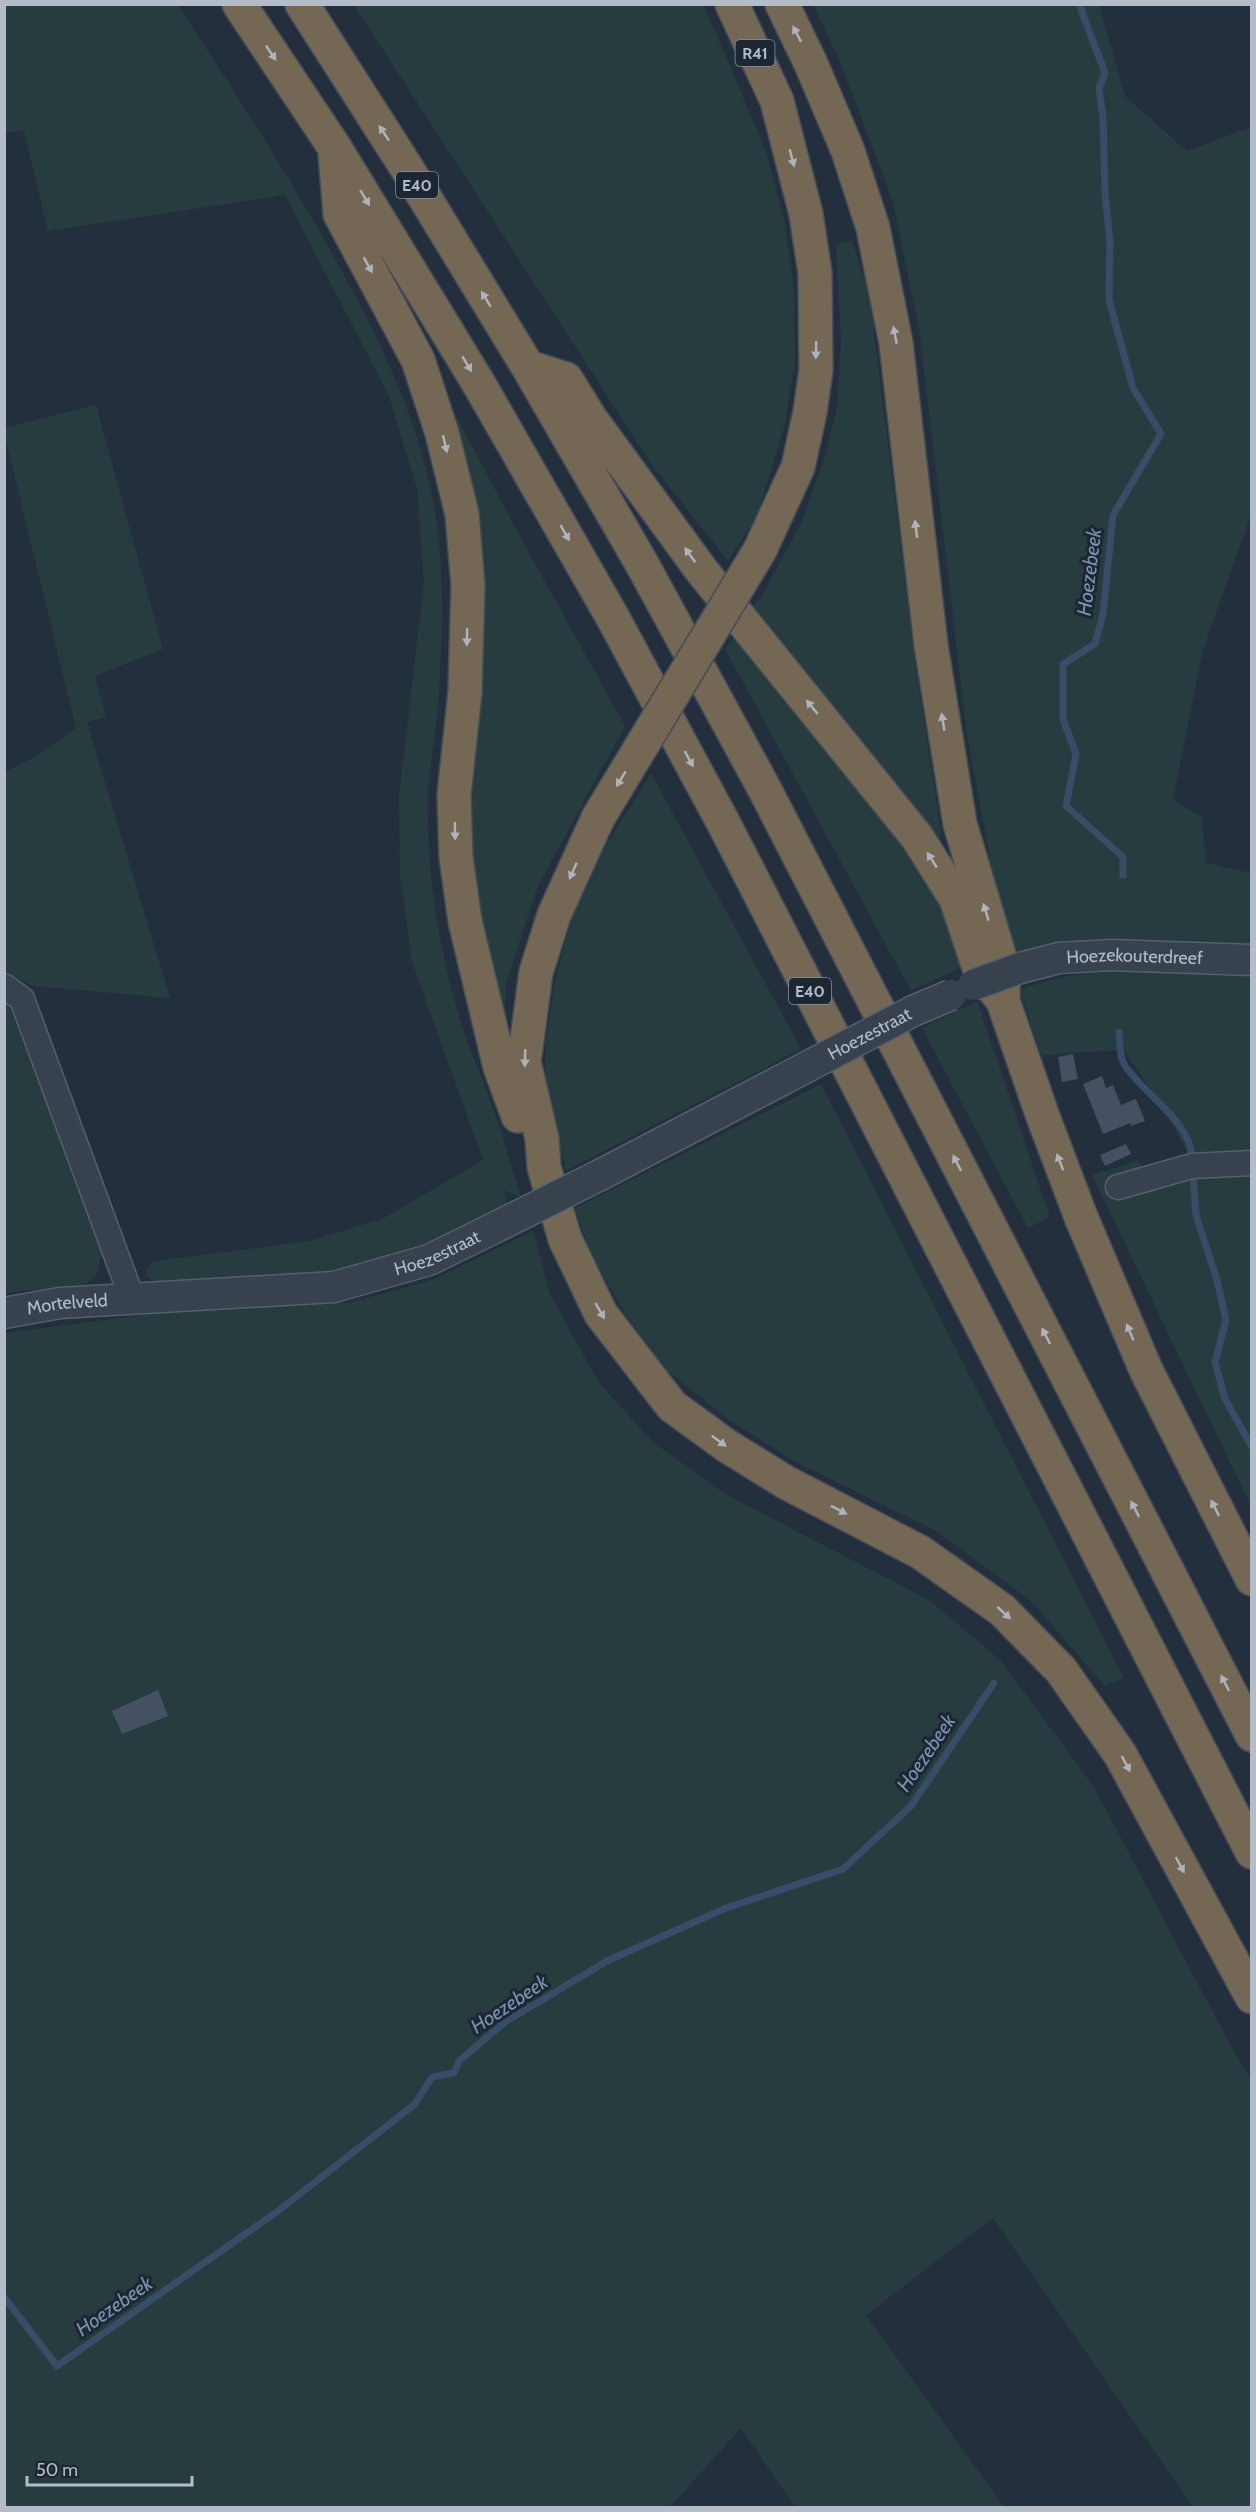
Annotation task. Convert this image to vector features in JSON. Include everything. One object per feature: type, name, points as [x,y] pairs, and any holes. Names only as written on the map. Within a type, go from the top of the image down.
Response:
[{"type":"highway","name":"E40","points":[[239,4],[335,148],[479,384],[613,618],[724,824],[1251,1852]]},
{"type":"highway","name":"E40","points":[[302,4],[408,170],[528,367],[642,564],[764,788],[1251,1735]]},
{"type":"highway","name":"R41","points":[[544,1167],[542,1139],[524,1062],[536,972],[554,915],[598,818],[760,550],[798,467],[810,412],[816,370],[815,273],[806,214],[777,101],[732,4]]},
{"type":"highway","name":"R41","points":[[782,4],[811,64],[848,151],[873,228],[894,332],[931,645],[960,824],[1003,968],[1003,1001]]},
{"type":"highway","points":[[335,148],[340,214],[418,360],[442,433],[462,514],[468,585],[465,692],[454,795],[456,857],[465,921],[500,1067],[527,1142],[544,1167],[565,1239],[601,1314],[672,1406],[727,1446],[787,1483],[921,1552],[1002,1610],[1060,1670],[1120,1754],[1251,1997]]},
{"type":"highway","points":[[528,367],[566,379],[590,418],[702,571],[917,837],[956,899],[980,971],[1003,1001],[1081,1217],[1137,1350],[1251,1580]]},
{"type":"street","name":"Hoezekouterdreef","points":[[1020,969],[1059,958],[1111,955],[1251,960]]},
{"type":"street","name":"Hoezestraat","points":[[132,1298],[334,1287],[429,1260],[602,1174],[913,1011],[1020,969]]},
{"type":"street","points":[[4,986],[22,999],[132,1298]]},
{"type":"street","points":[[1118,1187],[1192,1166],[1251,1163]]},
{"type":"street","name":"Mortelveld","points":[[4,1313],[60,1303],[132,1298]]},
{"type":"green space","points":[[5,5],[178,5],[241,102],[339,266],[382,349],[416,435],[432,496],[440,548],[441,574],[440,680],[428,801],[432,885],[446,968],[453,995],[468,1043],[496,1116],[521,1197],[503,1190],[508,1204],[438,1240],[384,1262],[340,1272],[288,1278],[155,1282],[145,1275],[150,1263],[161,1260],[310,1241],[384,1218],[483,1160],[412,962],[400,874],[399,796],[424,583],[417,489],[389,396],[285,195],[48,231],[24,131],[5,133]]},
{"type":"green space","points":[[354,5],[704,5],[767,154],[785,224],[794,291],[795,361],[784,428],[757,516],[728,561],[652,465]]},
{"type":"green space","points":[[813,5],[1099,5],[1125,96],[1187,151],[1251,127],[1251,515],[1203,650],[1173,800],[1202,817],[1206,863],[1251,873],[1251,946],[1102,939],[1008,953],[967,735],[919,328],[892,199],[839,59]]},
{"type":"green space","points":[[852,241],[869,291],[916,669],[941,840],[753,605],[762,596],[802,521],[823,462],[837,408],[841,343],[836,245]]},
{"type":"green space","points":[[446,397],[625,726],[537,888],[506,984],[504,1024],[471,907]]},
{"type":"green space","points":[[96,405],[163,649],[95,676],[106,717],[87,722],[170,998],[32,986],[5,971],[5,772],[38,755],[76,728],[5,437],[5,428]]},
{"type":"green space","points":[[737,634],[903,847],[941,900],[964,966],[911,991],[725,649]]},
{"type":"green space","points":[[651,773],[801,1049],[566,1171],[546,1092],[545,1049],[555,980],[572,917],[605,847]]},
{"type":"green space","points":[[1196,968],[1251,969],[1251,1157],[1191,1160],[1169,1118],[1124,1050],[1041,1055],[1020,990],[1085,973]]},
{"type":"green space","points":[[4,996],[17,1013],[104,1245],[97,1273],[85,1285],[5,1293]]},
{"type":"green space","points":[[977,1001],[1050,1217],[1028,1228],[922,1028]]},
{"type":"green space","points":[[821,1084],[1124,1678],[1105,1686],[1031,1601],[938,1532],[794,1461],[729,1420],[668,1371],[625,1314],[591,1255],[575,1208]]},
{"type":"green space","points":[[1137,1161],[1161,1179],[1251,1171],[1251,1506],[1092,1175]]},
{"type":"green space","points":[[533,1231],[550,1294],[599,1383],[654,1443],[727,1495],[929,1600],[1000,1660],[1094,1787],[1251,2080],[1251,2507],[1193,2507],[993,2218],[866,2315],[1004,2507],[795,2507],[741,2428],[670,2507],[5,2507],[4,1333],[157,1313],[352,1302],[432,1280]]},
{"type":"building","points":[[1073,1054],[1078,1079],[1062,1082],[1058,1057]]},
{"type":"building","points":[[1102,1076],[1106,1088],[1113,1085],[1121,1105],[1136,1099],[1145,1121],[1131,1126],[1130,1123],[1103,1134],[1083,1084]]},
{"type":"building","points":[[1126,1144],[1131,1154],[1105,1166],[1100,1155]]},
{"type":"building","points":[[158,1690],[168,1716],[122,1734],[112,1711]]},
{"type":"waterway","name":"Hoezebeek","points":[[1079,4],[1105,73],[1099,88],[1103,117],[1105,194],[1110,242],[1109,300],[1133,388],[1161,434],[1113,515],[1103,614],[1095,644],[1063,664],[1063,719],[1076,754],[1066,806],[1123,857],[1123,875]]},
{"type":"waterway","name":"Hoezebeek","points":[[1119,1032],[1122,1061],[1183,1131],[1192,1156]]},
{"type":"waterway","name":"Hoezebeek","points":[[1193,1175],[1196,1215],[1217,1280],[1226,1320],[1215,1362],[1225,1399],[1252,1447]]},
{"type":"waterway","name":"Hoezebeek","points":[[4,2297],[57,2366],[278,2211],[415,2104],[432,2077],[454,2073],[459,2061],[505,2022],[607,1961],[726,1908],[843,1869],[911,1806],[994,1683]]}]
